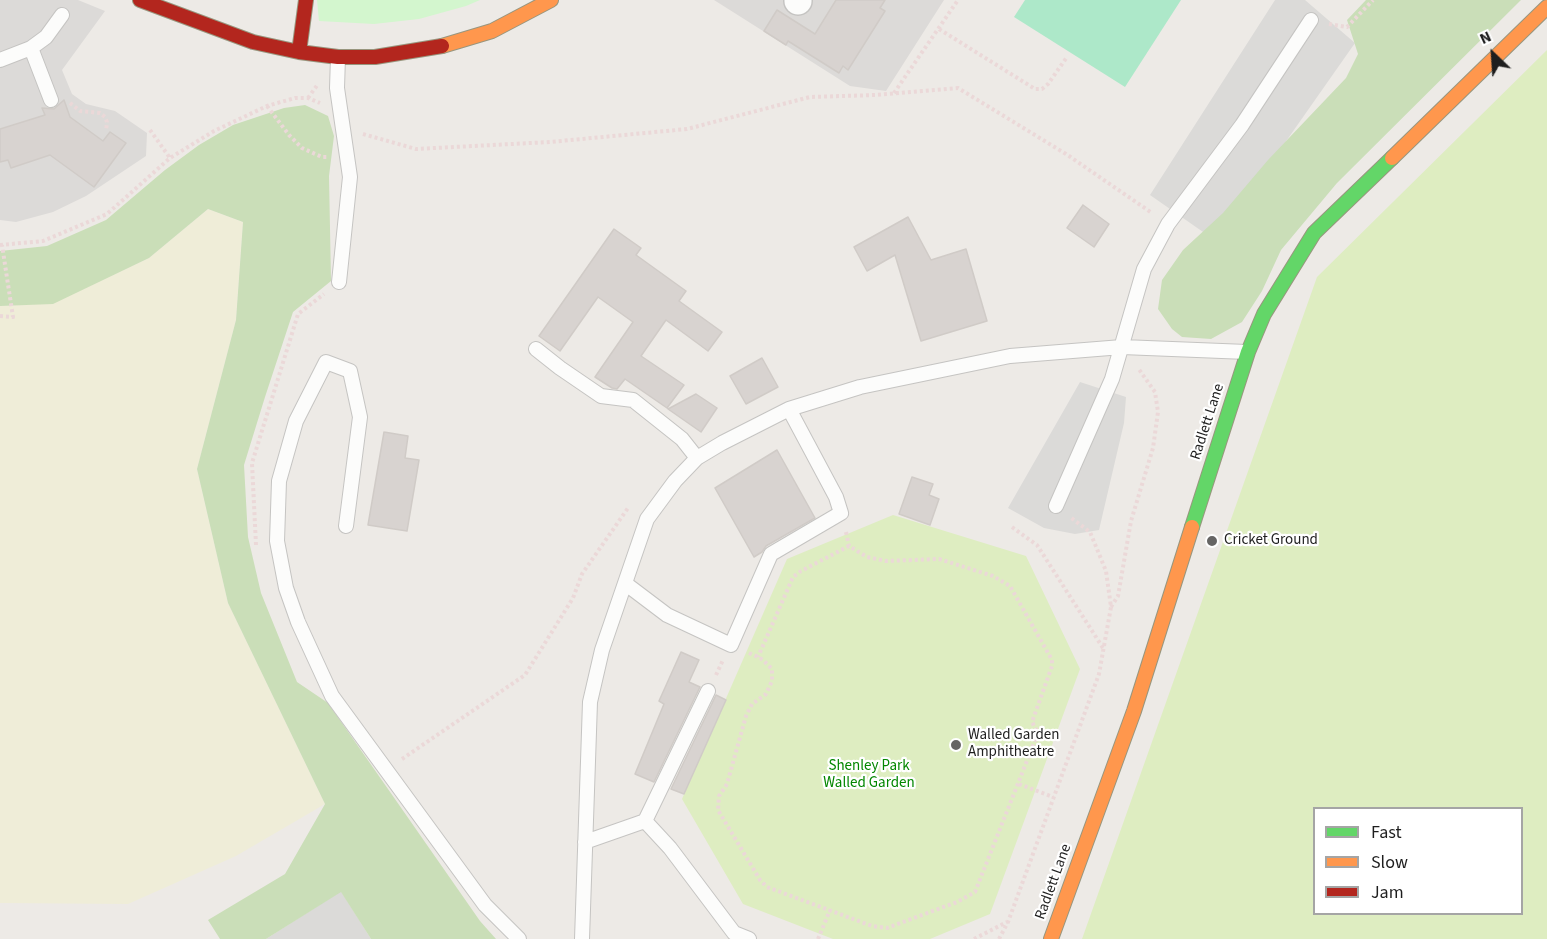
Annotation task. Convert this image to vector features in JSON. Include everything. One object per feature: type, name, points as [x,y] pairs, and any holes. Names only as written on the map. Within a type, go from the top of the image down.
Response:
[{"type":"street","points":[[140,0],[253,42],[299,52],[338,57],[375,57],[450,45],[492,31],[551,0]]},
{"type":"street","points":[[299,52],[306,0]]},
{"type":"street","name":"Radlett Lane","points":[[1051,939],[1134,711],[1248,352],[1264,314],[1314,233],[1547,7]]},
{"type":"lane","points":[[0,60],[30,48],[46,37],[62,15]]},
{"type":"lane","points":[[1056,506],[1112,379],[1144,269],[1168,225],[1242,125],[1311,20]]},
{"type":"lane","points":[[30,48],[51,100]]},
{"type":"lane","points":[[338,57],[337,88],[350,177],[339,282]]},
{"type":"lane","points":[[582,939],[590,702],[602,650],[647,519],[675,481],[697,458],[789,409],[860,387],[1010,356],[1122,347],[1248,352]]},
{"type":"lane","points":[[536,349],[601,396],[633,400],[682,439],[697,458]]},
{"type":"lane","points":[[346,526],[360,417],[350,370],[326,362],[296,421],[279,481],[277,541],[286,588],[298,622],[332,696],[485,905],[519,939]]},
{"type":"lane","points":[[626,584],[667,615],[730,645],[771,555],[842,513],[836,497],[789,409]]},
{"type":"lane","points":[[585,842],[645,821],[708,691]]},
{"type":"lane","points":[[645,821],[670,848],[734,933],[749,939]]},
{"type":"path","points":[[893,94],[958,0]]},
{"type":"path","points":[[1311,20],[1347,27],[1373,0]]},
{"type":"path","points":[[939,28],[1035,89],[1042,89],[1048,84],[1066,57]]},
{"type":"path","points":[[0,316],[13,317],[1,245],[43,241],[107,214],[170,158],[214,131],[267,106],[295,98],[308,98],[329,110],[344,129],[416,149],[550,142],[687,129],[810,97],[893,94],[957,88],[1066,154],[1168,225]]},
{"type":"path","points":[[51,100],[62,97],[80,111],[100,113],[107,122],[106,131]]},
{"type":"path","points":[[267,106],[289,135],[302,147],[322,158],[347,157]]},
{"type":"path","points":[[150,130],[170,158]]},
{"type":"path","points":[[1111,607],[1118,597],[1131,521],[1153,447],[1158,412],[1155,392],[1122,347]]},
{"type":"path","points":[[999,939],[1008,922],[1099,674],[1111,607],[1106,572],[1090,532],[1056,506]]},
{"type":"path","points":[[386,770],[525,675],[573,598],[582,573],[628,508],[647,519]]},
{"type":"path","points":[[1012,527],[1037,545],[1103,649]]},
{"type":"path","points":[[747,652],[758,657],[772,669],[772,681],[766,694],[752,705],[746,716],[727,784],[719,796],[718,810],[760,880],[767,887],[872,926],[887,928],[957,902],[975,892],[1038,734],[1032,722],[1052,666],[1052,660],[1010,586],[1002,580],[939,558],[886,561],[867,557],[849,546],[793,577],[758,657]]},
{"type":"path","points":[[708,691],[730,645]]},
{"type":"path","points":[[1019,784],[1053,797]]},
{"type":"path","points":[[818,939],[830,910]]},
{"type":"path","points":[[974,939],[1008,922]]},
{"type":"shaded area","points":[[0,0],[78,0],[105,11],[62,70],[72,94],[86,104],[115,111],[147,133],[146,156],[86,196],[53,212],[16,222],[0,220]]},
{"type":"shaded area","points":[[714,0],[944,0],[886,91],[850,86]]},
{"type":"shaded area","points":[[1275,0],[1305,0],[1355,43],[1216,241],[1150,195]]},
{"type":"shaded area","points":[[208,209],[243,222],[236,320],[197,469],[228,603],[325,804],[236,856],[128,904],[0,903],[0,306],[53,303],[149,258]]},
{"type":"shaded area","points":[[1080,382],[1126,397],[1124,423],[1099,530],[1075,534],[1044,528],[1008,508]]},
{"type":"shaded area","points":[[341,891],[371,939],[266,939]]},
{"type":"green space","points":[[317,0],[480,0],[419,19],[374,24],[319,21]]},
{"type":"green space","points":[[1025,0],[1181,0],[1125,87],[1014,17]]},
{"type":"green space","points":[[1366,0],[1521,0],[1337,183],[1281,250],[1262,291],[1242,322],[1211,339],[1182,337],[1172,329],[1158,309],[1162,280],[1183,250],[1223,213],[1268,160],[1346,78],[1358,54],[1347,20]]},
{"type":"green space","points":[[1547,50],[1547,939],[1082,939],[1317,277]]},
{"type":"green space","points":[[305,105],[328,116],[334,136],[329,176],[331,281],[293,312],[265,397],[244,465],[248,537],[261,593],[297,682],[328,703],[480,921],[496,939],[371,939],[341,892],[266,939],[220,939],[208,920],[285,874],[325,804],[228,603],[197,469],[236,320],[243,222],[208,209],[149,258],[53,304],[0,306],[0,251],[47,246],[106,220],[165,170],[199,145],[233,125],[284,108]]},
{"type":"green space","name":"Shenley Park Walled Garden","points":[[893,515],[1026,556],[1080,669],[990,914],[930,939],[833,939],[743,904],[682,799],[787,559]]},
{"type":"building","points":[[836,0],[885,0],[880,8],[885,11],[848,70],[843,66],[839,73],[788,41],[786,45],[764,31],[777,10],[815,34]]},
{"type":"building","points":[[64,100],[70,117],[103,141],[110,132],[126,143],[94,187],[50,155],[11,168],[8,160],[0,162],[0,129],[45,115],[42,108],[54,109]]},
{"type":"building","points":[[1083,205],[1109,224],[1094,247],[1067,228]]},
{"type":"building","points":[[908,217],[931,260],[966,249],[987,321],[921,341],[895,255],[867,271],[854,247]]},
{"type":"building","points":[[614,229],[641,248],[636,255],[686,291],[679,301],[722,332],[708,351],[666,320],[641,356],[684,385],[667,408],[625,379],[617,389],[595,377],[633,322],[598,297],[560,351],[539,336]]},
{"type":"building","points":[[762,358],[778,387],[746,404],[730,376]]},
{"type":"building","points":[[696,394],[717,408],[701,432],[668,409]]},
{"type":"building","points":[[384,432],[408,436],[405,458],[419,460],[407,531],[368,525]]},
{"type":"building","points":[[777,450],[815,518],[766,546],[754,557],[715,488]]},
{"type":"building","points":[[912,477],[933,484],[929,495],[939,499],[930,525],[899,514]]},
{"type":"building","points":[[681,652],[699,660],[689,682],[700,687],[654,782],[635,774],[664,704],[659,701]]},
{"type":"building","points":[[716,695],[726,700],[684,794],[671,789]]},
{"type":"traffic: fast","points":[[1192,527],[1248,352],[1264,314],[1314,233],[1392,158]]},
{"type":"traffic: slow","points":[[442,46],[492,31],[551,0]]},
{"type":"traffic: slow","points":[[1392,158],[1547,7]]},
{"type":"traffic: slow","points":[[1051,939],[1134,711],[1192,527]]},
{"type":"traffic: jam","points":[[140,0],[253,42],[299,52],[338,57],[375,57],[442,46]]},
{"type":"traffic: jam","points":[[299,52],[306,0]]},
{"type":"place","name":"Cricket Ground","points":[[1212,541]]},
{"type":"place","name":"Walled Garden Amphitheatre","points":[[956,745]]}]
